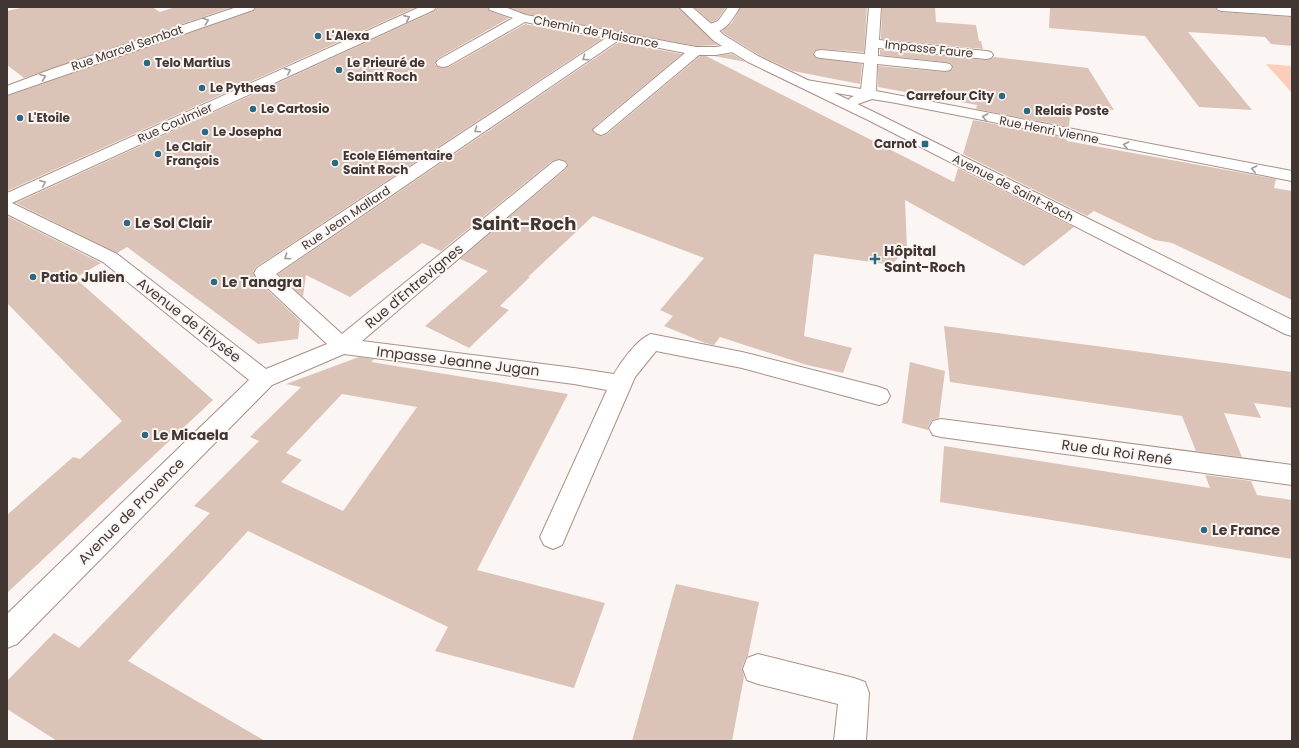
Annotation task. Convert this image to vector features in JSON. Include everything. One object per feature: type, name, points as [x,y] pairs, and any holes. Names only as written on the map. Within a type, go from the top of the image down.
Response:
[{"type":"street","name":"Rue Marcel Sembat","points":[[7,91],[57,72],[249,7]]},
{"type":"street","name":"Rue Coulmier","points":[[7,199],[430,7]]},
{"type":"street","name":"Chemin de Plaisance","points":[[494,7],[523,18],[676,46],[696,52],[734,48]]},
{"type":"street","name":"Avenue de Saint-Roch","points":[[685,7],[734,48],[755,60],[847,104],[1292,329]]},
{"type":"street","points":[[715,33],[734,7]]},
{"type":"street","points":[[847,104],[868,96],[875,7]]},
{"type":"street","points":[[1222,7],[1292,12]]},
{"type":"street","points":[[443,63],[523,18]]},
{"type":"street","name":"Chemin de Plaisance","points":[[676,46],[715,33]]},
{"type":"street","name":"Rue Jean Mallard","points":[[342,346],[264,273],[617,36]]},
{"type":"street","name":"Impasse Faure","points":[[872,43],[986,55]]},
{"type":"street","points":[[601,130],[696,52]]},
{"type":"street","points":[[821,54],[945,67]]},
{"type":"street","name":"Rue Henri Vienne","points":[[806,84],[1292,176]]},
{"type":"street","name":"Rue d'Entrevignes","points":[[342,346],[559,165]]},
{"type":"street","name":"Avenue de l'Elysée","points":[[7,207],[110,258],[264,379]]},
{"type":"street","points":[[553,537],[626,373],[651,342],[742,360],[879,396]]},
{"type":"street","name":"Impasse Jeanne Jugan","points":[[342,346],[574,376],[621,384]]},
{"type":"street","name":"Avenue de Provence","points":[[7,634],[264,379],[342,346]]},
{"type":"street","name":"Rue du Roi René","points":[[941,428],[1292,475]]},
{"type":"street","points":[[758,669],[854,693],[850,741]]},
{"type":"shaded area","points":[[1266,64],[1292,66],[1292,93]]},
{"type":"building","points":[[25,7],[152,7],[160,12],[175,7],[232,7],[24,78],[7,65],[7,11]]},
{"type":"building","points":[[256,7],[416,7],[7,191],[7,96],[253,11]]},
{"type":"building","points":[[437,7],[487,7],[490,11],[509,18],[437,59],[435,64],[438,67],[443,68],[449,67],[525,24],[602,39],[256,267],[253,272],[256,279],[300,321],[298,339],[258,344],[127,247],[117,253],[16,203],[435,11]]},
{"type":"building","points":[[509,7],[678,7],[718,45],[696,46],[526,14]]},
{"type":"building","points":[[694,7],[726,7],[717,20],[711,22]]},
{"type":"building","points":[[741,7],[867,7],[864,52],[821,49],[816,50],[813,53],[816,58],[862,64],[860,84],[793,71],[759,55],[725,34],[722,31],[732,23]]},
{"type":"building","points":[[882,7],[935,7],[936,22],[976,25],[979,41],[981,41],[983,49],[881,39]]},
{"type":"building","points":[[1050,7],[1215,7],[1217,11],[1222,12],[1292,17],[1292,46],[1271,44],[1265,37],[1188,32],[1252,110],[1199,107],[1145,36],[1049,28]]},
{"type":"building","points":[[619,42],[682,54],[595,126],[592,130],[595,134],[602,136],[607,134],[700,56],[706,56],[954,182],[958,168],[1074,227],[1024,266],[905,200],[907,250],[894,262],[886,264],[814,254],[804,336],[852,348],[843,373],[807,365],[720,337],[714,345],[705,343],[664,326],[673,316],[660,310],[704,258],[593,216],[528,277],[530,277],[500,306],[509,310],[469,348],[425,326],[488,271],[460,259],[566,169],[568,164],[559,159],[552,161],[441,251],[422,243],[350,297],[306,275],[303,297],[278,274]]},
{"type":"building","points":[[880,50],[986,60],[994,57],[1088,68],[1114,110],[1071,107],[1069,127],[976,109],[977,105],[878,87],[878,66],[945,72],[950,71],[953,68],[951,63],[880,55]]},
{"type":"building","points":[[732,54],[746,62],[714,56],[716,56]]},
{"type":"building","points":[[973,120],[1067,138],[1067,141],[1276,179],[1274,188],[1292,191],[1292,300],[1172,243],[1155,240],[1094,211],[1087,216],[963,154]]},
{"type":"building","name":"Le Micaela","points":[[7,216],[101,263],[75,278],[213,400],[7,593],[7,515],[73,457],[80,459],[122,421],[7,303]]},
{"type":"building","points":[[944,326],[1292,372],[1292,408],[1254,403],[1261,418],[1224,413],[1242,457],[1196,451],[1182,416],[950,382]]},
{"type":"building","points":[[359,357],[374,359],[371,362],[568,394],[477,570],[605,603],[574,688],[435,651],[448,627],[248,531],[128,661],[265,741],[57,741],[7,709],[7,681],[54,633],[79,648],[210,513],[194,506],[259,441],[250,437],[301,387],[286,384]],"holes":[[[342,394],[417,407],[343,511],[281,482],[302,460],[286,453]]]},
{"type":"building","points":[[910,362],[945,371],[939,418],[932,420],[928,430],[902,423]]},
{"type":"building","name":"Le France","points":[[944,446],[1210,488],[1205,475],[1251,481],[1257,495],[1292,500],[1292,559],[940,502]]},
{"type":"building","points":[[676,584],[759,602],[748,656],[746,657],[742,668],[744,677],[732,741],[632,741]]},
{"type":"place","name":"L'Alexa","points":[[318,36]]},
{"type":"place","name":"Telo Martius","points":[[147,63]]},
{"type":"place","name":"Le Prieuré de Saintt Roch","points":[[339,70]]},
{"type":"place","name":"Le Pytheas","points":[[202,88]]},
{"type":"place","name":"Carrefour City","points":[[1002,96]]},
{"type":"place","name":"Le Cartosio","points":[[253,109]]},
{"type":"place","name":"Relais Poste","points":[[1027,111]]},
{"type":"place","name":"L'Etoile","points":[[20,118]]},
{"type":"place","name":"Le Josepha","points":[[205,132]]},
{"type":"place","name":"Carnot","points":[[925,144]]},
{"type":"place","name":"Le Clair François","points":[[158,154]]},
{"type":"place","name":"Ecole Elémentaire Saint Roch","points":[[335,163]]},
{"type":"place","name":"Le Sol Clair","points":[[127,223]]},
{"type":"place","name":"Hôpital Saint-Roch","points":[[875,259]]},
{"type":"place","name":"Patio Julien","points":[[33,277]]},
{"type":"place","name":"Le Tanagra","points":[[214,282]]},
{"type":"place","name":"Le Micaela","points":[[145,435]]},
{"type":"place","name":"Le France","points":[[1204,530]]},
{"type":"district","name":"Saint-Roch","points":[[524,224]]}]
